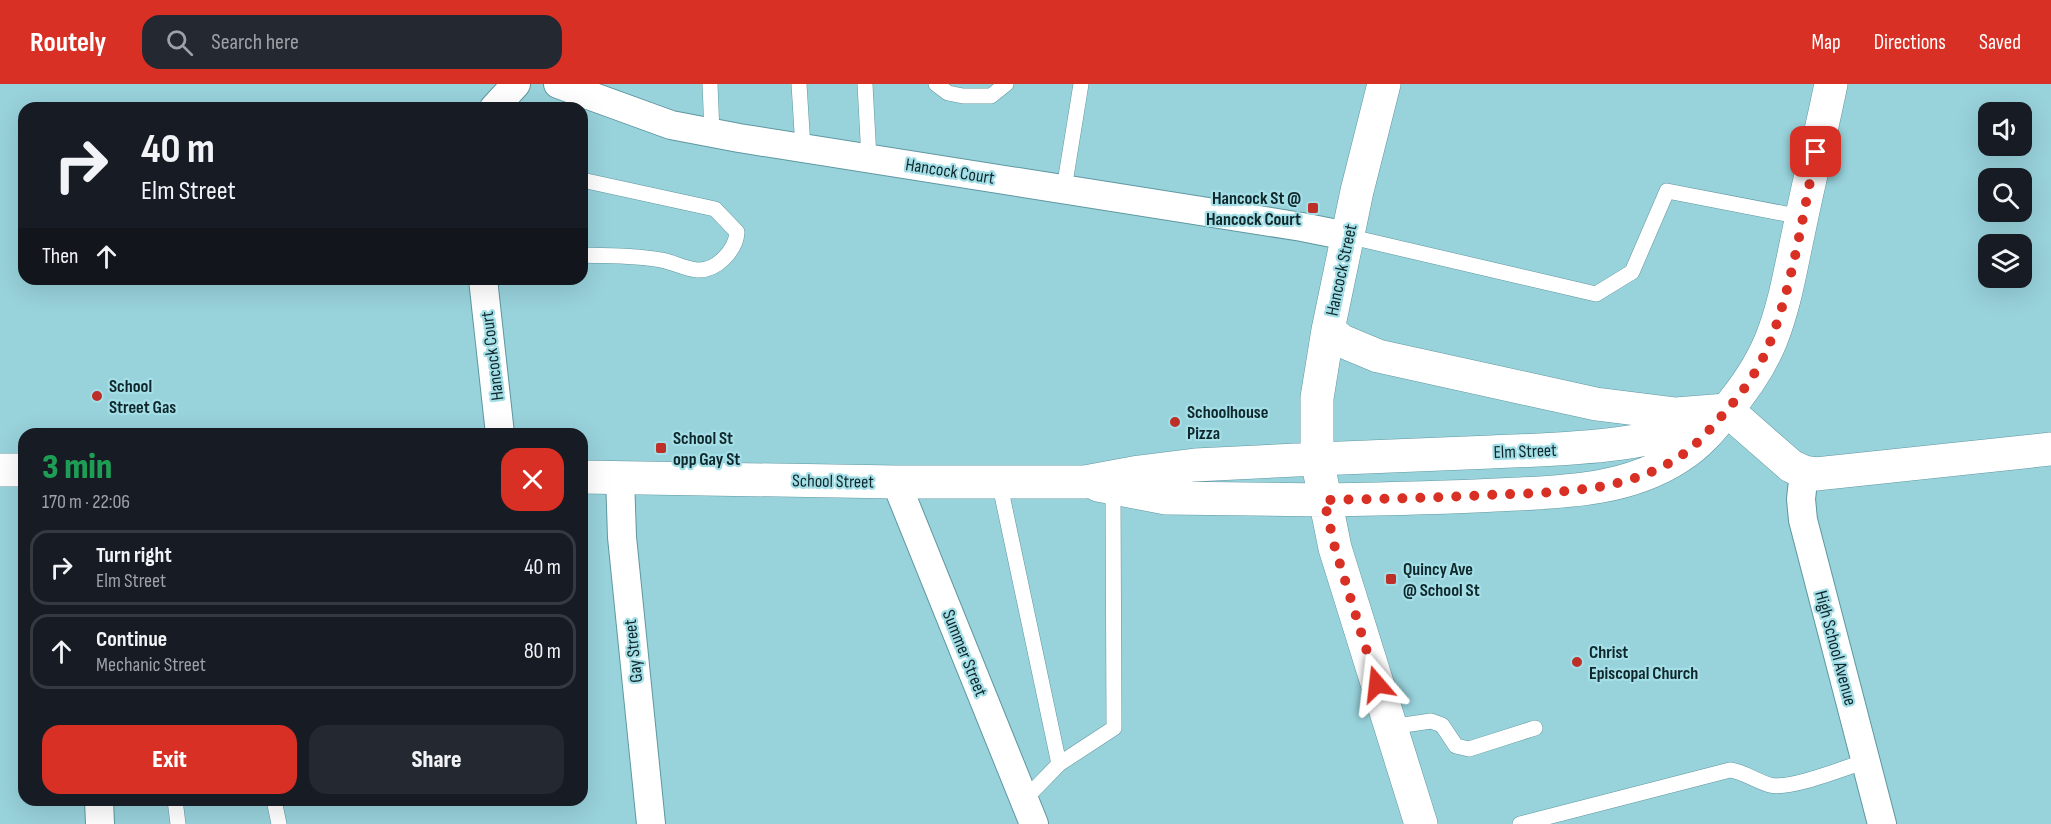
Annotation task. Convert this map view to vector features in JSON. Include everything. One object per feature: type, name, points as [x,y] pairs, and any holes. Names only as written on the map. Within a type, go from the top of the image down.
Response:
[{"type":"main road","name":"Hancock Street","points":[[1384,84],[1347,236],[1328,330],[1317,398],[1317,459],[1335,548],[1421,824]]},
{"type":"main road","points":[[1324,500],[1527,494],[1583,489],[1617,484],[1656,469],[1682,455],[1699,441],[1749,382],[1772,338],[1788,282],[1831,84]]},
{"type":"main road","points":[[1328,330],[1341,341],[1378,357],[1596,404],[1676,414],[1727,410],[1781,458],[1804,472],[1827,473],[2051,449]]},
{"type":"main road","name":"Elm Street","points":[[1317,459],[1595,447],[1691,427],[1727,410]]},
{"type":"main road","name":"School Street","points":[[1099,486],[1139,472],[1195,465],[1317,459]]},
{"type":"main road","points":[[0,470],[18,470]]},
{"type":"main road","name":"School Street","points":[[588,477],[896,482],[999,481],[1099,486],[1166,498],[1324,500]]},
{"type":"street","points":[[500,102],[516,84]]},
{"type":"street","name":"Hancock Court","points":[[558,84],[671,125],[712,133],[1347,236]]},
{"type":"street","name":"Hancock Court","points":[[484,285],[499,428]]},
{"type":"street","name":"High School Avenue","points":[[1804,472],[1801,500],[1803,520],[1882,824]]},
{"type":"street","name":"Gay Street","points":[[620,477],[622,537],[651,824]]},
{"type":"street","name":"Summer Street","points":[[896,482],[1029,812]]},
{"type":"street","points":[[99,806],[100,824]]},
{"type":"lane","points":[[710,84],[712,133]]},
{"type":"lane","points":[[799,84],[803,148]]},
{"type":"lane","points":[[866,84],[869,159]]},
{"type":"lane","points":[[936,84],[948,93],[991,96],[1006,84]]},
{"type":"lane","points":[[1064,189],[1081,84]]},
{"type":"lane","points":[[588,181],[715,209],[737,232],[733,247],[723,259],[709,267],[697,270],[662,260],[588,255]]},
{"type":"lane","points":[[1347,236],[1596,294],[1632,272],[1667,191],[1802,217]]},
{"type":"lane","points":[[999,481],[1059,764]]},
{"type":"lane","points":[[1029,812],[1059,764],[1114,728],[1099,486]]},
{"type":"lane","points":[[1390,727],[1431,721],[1442,725],[1456,746],[1469,748],[1536,728]]},
{"type":"lane","points":[[1520,824],[1730,770],[1740,771],[1770,785],[1784,786],[1866,761]]},
{"type":"lane","points":[[176,806],[178,824]]},
{"type":"lane","points":[[275,806],[279,824]]},
{"type":"place","name":"Hancock St @ Hancock Court","points":[[1313,208]]},
{"type":"place","name":"School Street Gas","points":[[97,396]]},
{"type":"place","name":"Schoolhouse Pizza","points":[[1175,422]]},
{"type":"place","name":"School St opp Gay St","points":[[661,448]]},
{"type":"place","name":"Quincy Ave @ School St","points":[[1391,579]]},
{"type":"place","name":"Christ Episcopal Church","points":[[1577,662]]},
{"type":"route","points":[[1377,684],[1335,548],[1324,500],[1527,494],[1593,488],[1617,484],[1641,476],[1682,455],[1712,428],[1740,396],[1767,350],[1788,282],[1816,152]]}]
